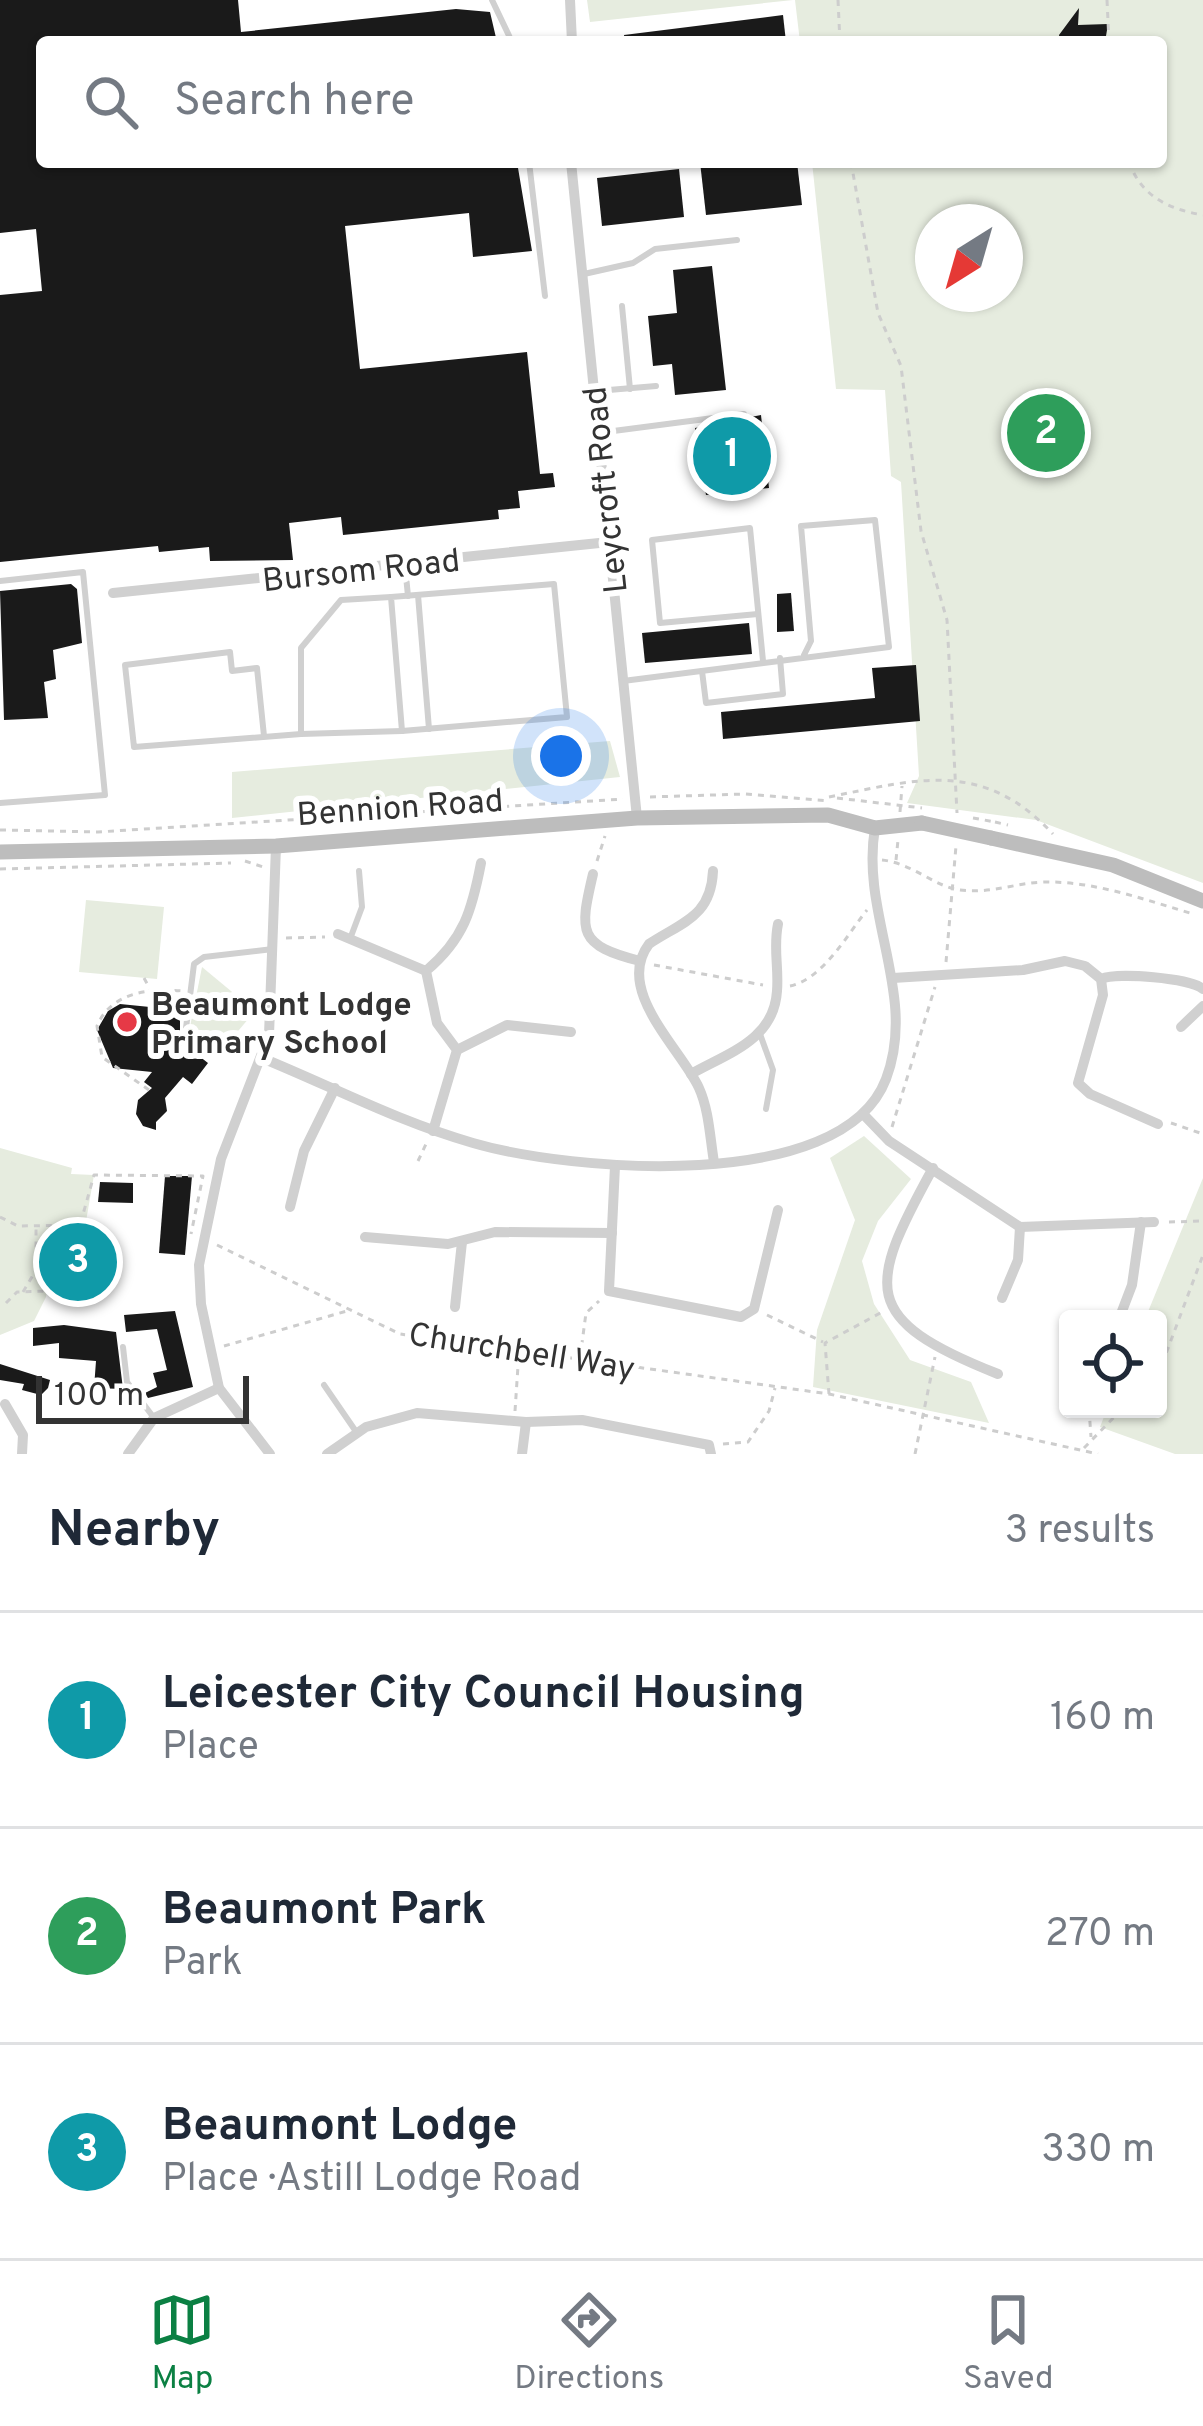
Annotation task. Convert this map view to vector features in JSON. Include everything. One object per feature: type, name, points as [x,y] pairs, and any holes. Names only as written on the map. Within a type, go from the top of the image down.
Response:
[{"type":"street","points":[[569,0],[572,36]]},
{"type":"street","name":"Leycroft Road","points":[[572,168],[637,818]]},
{"type":"street","name":"Bursom Road","points":[[113,593],[609,542]]},
{"type":"street","name":"Bennion Road","points":[[0,852],[276,846],[828,806],[875,828]]},
{"type":"street","points":[[262,1058],[433,1131],[513,1154],[615,1166],[714,1162],[826,1141],[864,1115],[886,1080],[896,1041],[893,978],[875,899],[875,828],[922,816],[992,838],[1114,865],[1203,901]]},
{"type":"street","points":[[270,1454],[219,1388],[201,1304],[201,1238],[221,1158],[262,1058],[275,943],[276,846]]},
{"type":"street","points":[[427,971],[454,945],[470,918],[481,863]]},
{"type":"street","points":[[713,871],[713,888],[699,915],[649,944],[640,961],[651,1010],[691,1074],[705,1108],[714,1162]]},
{"type":"street","points":[[593,874],[583,917],[588,938],[606,952],[640,961]]},
{"type":"street","points":[[691,1074],[760,1034],[770,1023],[778,986],[772,961],[778,924]]},
{"type":"street","points":[[344,937],[427,971]]},
{"type":"street","points":[[893,978],[1023,970],[1065,961],[1084,966],[1101,980],[1103,995],[1078,1083],[1090,1094],[1158,1124]]},
{"type":"street","points":[[427,971],[437,1023],[457,1050]]},
{"type":"street","points":[[1101,980],[1120,974],[1150,981],[1187,980],[1203,988]]},
{"type":"street","points":[[1180,1027],[1203,1006]]},
{"type":"street","points":[[433,1131],[457,1050],[507,1025],[571,1032]]},
{"type":"street","points":[[290,1207],[304,1150],[335,1088]]},
{"type":"street","points":[[864,1115],[889,1141],[1019,1227],[1148,1222],[1122,1310]]},
{"type":"street","points":[[615,1166],[609,1291],[741,1317],[754,1309],[778,1210]]},
{"type":"street","points":[[933,1168],[892,1240],[885,1283],[906,1326],[936,1350],[998,1374]]},
{"type":"street","points":[[1003,1298],[1018,1260],[1019,1227]]},
{"type":"street","points":[[364,1238],[462,1242],[495,1232],[612,1233]]},
{"type":"street","points":[[455,1307],[462,1242]]},
{"type":"street","points":[[128,1454],[154,1418],[219,1388]]},
{"type":"street","points":[[5,1404],[23,1435],[22,1454]]},
{"type":"street","points":[[327,1454],[357,1433],[417,1412],[582,1420],[710,1449]]},
{"type":"street","points":[[520,1420],[522,1454]]},
{"type":"lane","points":[[492,0],[509,36]]},
{"type":"lane","points":[[530,168],[545,296]]},
{"type":"lane","points":[[581,275],[633,263],[655,249],[737,240]]},
{"type":"lane","points":[[622,307],[630,389]]},
{"type":"lane","points":[[593,392],[656,386]]},
{"type":"lane","points":[[598,434],[744,414]]},
{"type":"lane","points":[[623,681],[889,647],[874,520],[801,526],[811,641],[804,655]]},
{"type":"lane","points":[[758,614],[660,623],[652,540],[750,528],[763,661]]},
{"type":"lane","points":[[405,566],[429,729]]},
{"type":"lane","points":[[0,581],[83,572],[105,795],[0,803]]},
{"type":"lane","points":[[264,736],[257,668],[232,671],[230,652],[125,665],[134,747],[566,717],[554,584],[341,600],[301,648],[301,734]]},
{"type":"lane","points":[[391,597],[402,731]]},
{"type":"lane","points":[[702,669],[706,703],[783,694],[780,658]]},
{"type":"lane","points":[[344,937],[362,907],[359,871]]},
{"type":"lane","points":[[186,1028],[194,964],[204,957],[275,943]]},
{"type":"lane","points":[[760,1034],[772,1061],[766,1109]]},
{"type":"lane","points":[[123,1347],[127,1382],[154,1418]]},
{"type":"lane","points":[[324,1385],[357,1433]]},
{"type":"path","points":[[838,0],[841,36]]},
{"type":"path","points":[[1107,0],[1109,36]]},
{"type":"path","points":[[851,168],[872,291],[901,367],[921,531],[946,620],[958,823]]},
{"type":"path","points":[[1132,168],[1139,186],[1153,199],[1203,215]]},
{"type":"path","points":[[828,806],[956,777],[993,789],[1049,829],[1068,855]]},
{"type":"path","points":[[0,830],[98,832],[635,798],[828,806],[922,816]]},
{"type":"path","points":[[593,874],[610,820]]},
{"type":"path","points":[[889,1141],[917,1033],[946,962],[956,845]]},
{"type":"path","points":[[872,860],[929,874],[952,889],[1002,892],[1040,882],[1096,885],[1203,918]]},
{"type":"path","points":[[0,869],[245,861]]},
{"type":"path","points":[[640,961],[778,986],[803,983],[875,899]]},
{"type":"path","points":[[275,943],[344,937]]},
{"type":"path","points":[[144,978],[151,990]]},
{"type":"path","points":[[149,1090],[102,1057],[97,1026],[109,1007],[151,990],[189,992]]},
{"type":"path","points":[[1158,1124],[1203,1134]]},
{"type":"path","points":[[418,1161],[433,1131]]},
{"type":"path","points":[[80,1226],[94,1174],[203,1176],[190,1234],[201,1238]]},
{"type":"path","points":[[0,1217],[18,1226],[80,1226],[96,1236],[90,1294]]},
{"type":"path","points":[[1148,1222],[1203,1222]]},
{"type":"path","points":[[6,1303],[23,1292],[36,1270],[36,1226]]},
{"type":"path","name":"Churchbell Way","points":[[201,1238],[400,1334],[829,1394],[1099,1454]]},
{"type":"path","points":[[1167,1351],[1203,1255]]},
{"type":"path","points":[[23,1292],[48,1291]]},
{"type":"path","points":[[579,1359],[586,1313],[609,1291]]},
{"type":"path","points":[[825,1343],[894,1306]]},
{"type":"path","points":[[754,1309],[825,1343]]},
{"type":"path","points":[[210,1347],[232,1346],[284,1325],[351,1310]]},
{"type":"path","points":[[825,1343],[829,1394]]},
{"type":"path","points":[[915,1454],[936,1350]]},
{"type":"path","points":[[519,1351],[520,1420]]},
{"type":"path","points":[[710,1449],[748,1442],[769,1412],[775,1387]]},
{"type":"path","points":[[1086,1452],[1089,1418]]},
{"type":"path","points":[[1090,1439],[1112,1418]]},
{"type":"shaded area","points":[[587,0],[793,0],[590,22]]},
{"type":"shaded area","points":[[795,0],[1203,0],[1203,883],[1036,820],[907,803],[919,776],[901,482],[891,476],[885,390],[836,389],[813,168],[1167,168],[1167,36],[799,36]]},
{"type":"shaded area","points":[[610,741],[620,777],[232,818],[232,772]]},
{"type":"shaded area","points":[[86,900],[164,907],[157,979],[79,972]]},
{"type":"shaded area","points":[[202,967],[255,1011],[217,1056],[189,1032]]},
{"type":"shaded area","points":[[864,1136],[911,1179],[878,1221],[862,1261],[874,1304],[910,1360],[971,1382],[989,1423],[813,1387],[817,1330],[855,1220],[830,1158]]},
{"type":"shaded area","points":[[0,1148],[72,1168],[71,1174],[94,1175],[84,1233],[57,1235],[46,1297],[34,1321],[0,1335]]},
{"type":"shaded area","points":[[1203,1178],[1203,1454],[1175,1454],[1100,1427],[1104,1418],[1167,1418],[1167,1310],[1149,1310]]},
{"type":"building","points":[[0,0],[238,0],[241,32],[456,9],[490,12],[496,36],[36,36],[36,168],[518,168],[532,251],[473,257],[469,213],[345,226],[360,369],[527,352],[540,474],[553,473],[555,487],[518,491],[520,508],[498,510],[499,519],[343,535],[341,517],[289,523],[293,560],[210,561],[209,547],[159,552],[158,546],[0,562],[0,295],[42,291],[36,229],[0,233]]},
{"type":"building","points":[[1079,8],[1078,25],[1108,24],[1106,36],[1059,35]]},
{"type":"building","points":[[783,15],[785,36],[624,36]]},
{"type":"building","points":[[701,168],[798,168],[802,205],[706,215]]},
{"type":"building","points":[[679,169],[684,217],[602,226],[597,178]]},
{"type":"building","points":[[712,266],[726,390],[675,395],[672,364],[653,366],[648,316],[677,313],[673,270]]},
{"type":"building","points":[[761,415],[769,488],[706,495],[695,428]]},
{"type":"building","points":[[71,584],[77,589],[82,643],[53,650],[56,679],[44,682],[48,718],[4,720],[0,591]]},
{"type":"building","points":[[791,593],[794,631],[777,632],[777,594]]},
{"type":"building","points":[[749,623],[752,654],[645,663],[642,633]]},
{"type":"building","points":[[916,665],[920,721],[723,739],[721,712],[875,698],[872,668]]},
{"type":"building","points":[[164,993],[180,1010],[180,1032],[205,1050],[199,1056],[208,1063],[192,1084],[183,1077],[165,1098],[167,1111],[156,1122],[156,1130],[143,1126],[136,1114],[138,1100],[152,1088],[144,1082],[152,1072],[113,1068],[97,1030],[108,1011],[120,1004],[150,1007]]},
{"type":"building","points":[[165,1176],[192,1176],[185,1255],[159,1253]]},
{"type":"building","points":[[100,1182],[133,1183],[133,1203],[98,1202]]},
{"type":"building","points":[[90,1238],[90,1264],[79,1263],[78,1287],[64,1287],[63,1240]]},
{"type":"building","points":[[175,1311],[193,1387],[148,1398],[145,1393],[157,1387],[153,1373],[167,1370],[157,1329],[126,1332],[124,1315]]},
{"type":"building","points":[[64,1325],[116,1332],[123,1389],[94,1388],[96,1361],[59,1358],[59,1343],[33,1346],[33,1328]]},
{"type":"building","points":[[0,1364],[50,1380],[48,1388],[41,1395],[22,1390],[24,1384],[0,1380]]},
{"type":"place","name":"Beaumont Park","points":[[1046,433]]},
{"type":"place","name":"Leicester City Council Housing","points":[[732,456]]},
{"type":"place","name":"Beaumont Lodge Primary School","points":[[127,1022]]},
{"type":"place","name":"Beaumont Lodge","points":[[78,1262]]}]
